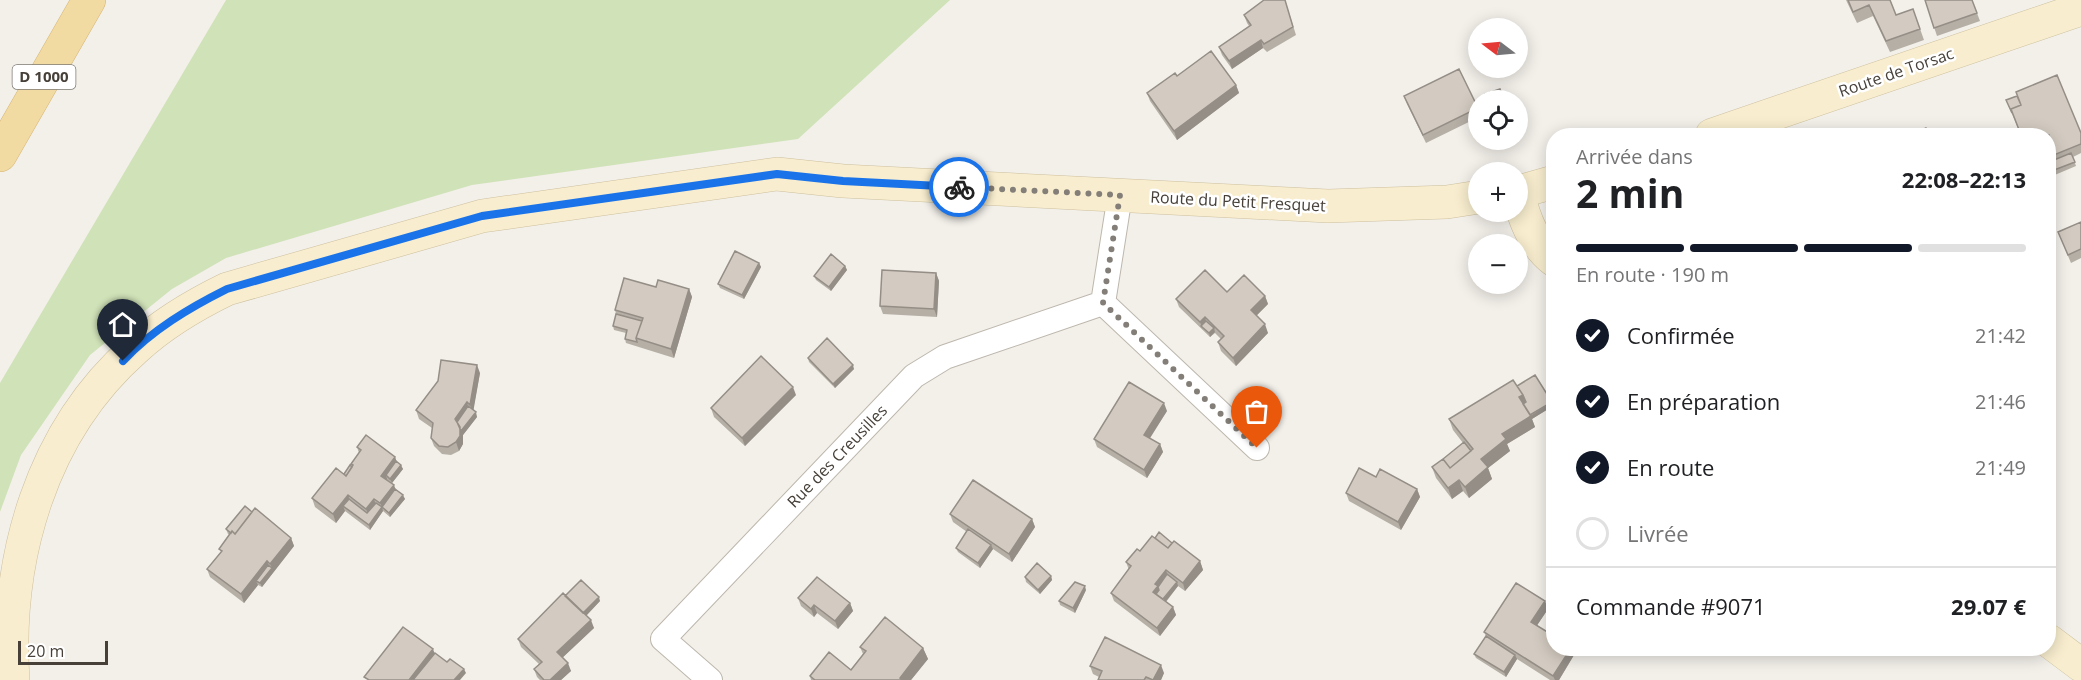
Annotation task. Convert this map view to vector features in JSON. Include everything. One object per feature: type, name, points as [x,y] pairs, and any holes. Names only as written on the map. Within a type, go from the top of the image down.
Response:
[{"type":"main road","name":"D 1000","points":[[0,155],[89,0]]},
{"type":"street","name":"Route de Torsac","points":[[1732,128],[2081,9]]},
{"type":"street","name":"Route du Petit Fresquet","points":[[13,680],[11,622],[14,588],[24,535],[39,488],[57,451],[100,385],[135,349],[197,304],[227,289],[482,216],[777,174],[843,181],[1328,206],[1447,202],[1468,199]]},
{"type":"street","points":[[1528,189],[1546,184]]},
{"type":"street","points":[[1120,195],[1103,303],[1257,448]]},
{"type":"street","points":[[1527,222],[1546,254]]},
{"type":"street","name":"Rue des Creusilles","points":[[710,680],[663,639],[914,376],[945,357],[1103,303]]},
{"type":"street","points":[[2056,646],[2081,665]]},
{"type":"green space","points":[[226,0],[950,0],[798,139],[472,185],[226,258],[172,289],[90,355],[21,455],[0,512],[0,383]]},
{"type":"building","points":[[1264,0],[1285,0],[1293,27],[1264,44],[1261,40],[1229,61],[1219,47],[1251,25],[1244,15]]},
{"type":"building","points":[[1848,0],[1890,0],[1896,15],[1913,9],[1920,29],[1886,41],[1869,5],[1853,12]]},
{"type":"building","points":[[1925,0],[1972,0],[1977,13],[1934,28]]},
{"type":"building","points":[[1211,51],[1236,85],[1174,131],[1147,93],[1175,73],[1177,76]]},
{"type":"building","points":[[1459,69],[1469,90],[1468,113],[1423,135],[1404,96]]},
{"type":"building","points":[[2057,75],[2081,133],[2081,144],[2056,154],[2056,128],[2018,128],[2011,109],[2021,105],[2016,92]]},
{"type":"building","points":[[2017,96],[2021,105],[2011,109],[2012,113],[2006,100]]},
{"type":"building","points":[[2071,153],[2075,162],[2056,169],[2056,159]]},
{"type":"building","points":[[2081,222],[2081,249],[2068,255],[2058,232]]},
{"type":"building","points":[[735,251],[759,263],[742,295],[718,284]]},
{"type":"building","points":[[831,254],[845,266],[829,287],[814,276]]},
{"type":"building","points":[[882,270],[936,273],[934,309],[880,306]]},
{"type":"building","points":[[1205,270],[1227,292],[1244,275],[1265,296],[1251,310],[1265,324],[1233,358],[1218,342],[1224,336],[1205,317],[1200,322],[1176,299]]},
{"type":"building","points":[[624,278],[656,287],[658,280],[689,289],[671,349],[636,338],[643,318],[615,310]]},
{"type":"building","points":[[616,314],[642,321],[636,338],[637,342],[625,339],[627,330],[613,326]]},
{"type":"building","points":[[1206,321],[1214,328],[1209,333],[1201,326]]},
{"type":"building","points":[[827,338],[853,365],[833,384],[808,358]]},
{"type":"building","points":[[761,356],[793,387],[742,438],[711,408]]},
{"type":"building","points":[[441,360],[477,365],[470,405],[467,402],[455,419],[460,427],[460,436],[448,447],[439,446],[431,438],[433,423],[416,410],[438,381]]},
{"type":"building","points":[[1535,375],[1546,392],[1546,406],[1530,415],[1523,404],[1526,402],[1517,386]]},
{"type":"building","points":[[1513,380],[1523,395],[1519,397],[1531,416],[1502,434],[1506,439],[1481,459],[1488,467],[1465,487],[1459,480],[1448,488],[1432,467],[1443,459],[1450,468],[1473,449],[1449,419]]},
{"type":"building","points":[[1129,382],[1164,403],[1144,435],[1160,444],[1144,470],[1094,439]]},
{"type":"building","points":[[468,406],[476,412],[461,431],[457,422]]},
{"type":"building","points":[[366,435],[395,457],[381,476],[394,485],[380,503],[374,499],[366,509],[348,495],[333,514],[312,498],[336,468],[346,476],[361,450],[357,447]]},
{"type":"building","points":[[1464,442],[1471,451],[1450,468],[1443,459]]},
{"type":"building","points":[[396,461],[401,465],[390,479],[386,475]]},
{"type":"building","points":[[350,465],[352,467],[346,476],[344,474]]},
{"type":"building","points":[[1359,468],[1376,477],[1380,469],[1417,489],[1398,522],[1346,493]]},
{"type":"building","points":[[973,480],[1032,519],[1009,554],[950,514]]},
{"type":"building","points":[[395,489],[403,495],[389,513],[382,507]]},
{"type":"building","points":[[349,499],[367,513],[376,503],[382,507],[369,525],[343,506]]},
{"type":"building","points":[[245,506],[252,512],[235,534],[232,531],[231,533],[226,529]]},
{"type":"building","points":[[255,508],[291,538],[270,564],[267,561],[241,594],[207,569],[222,551],[219,549],[232,531],[235,534]]},
{"type":"building","points":[[968,529],[991,545],[978,563],[956,548]]},
{"type":"building","points":[[1159,532],[1172,543],[1168,548],[1155,538]]},
{"type":"building","points":[[1152,536],[1168,548],[1174,541],[1200,561],[1183,583],[1166,570],[1155,584],[1158,586],[1153,592],[1173,607],[1157,628],[1111,593],[1131,566],[1126,562],[1137,549],[1140,551]]},
{"type":"building","points":[[1037,563],[1051,576],[1038,590],[1025,577]]},
{"type":"building","points":[[268,565],[272,568],[260,583],[256,581]]},
{"type":"building","points":[[1167,574],[1177,582],[1163,599],[1156,594]]},
{"type":"building","points":[[817,577],[850,603],[835,621],[814,605],[811,609],[798,598]]},
{"type":"building","points":[[581,580],[599,597],[583,613],[565,596]]},
{"type":"building","points":[[1075,582],[1085,586],[1073,608],[1059,601]]},
{"type":"building","points":[[1516,583],[1545,601],[1531,622],[1546,631],[1546,656],[1566,656],[1553,676],[1484,632]]},
{"type":"building","points":[[563,593],[591,620],[557,652],[568,663],[550,680],[544,680],[534,669],[542,662],[518,639]]},
{"type":"building","points":[[885,617],[923,648],[900,678],[903,680],[815,680],[810,676],[829,652],[851,670],[866,651],[860,647]]},
{"type":"building","points":[[403,627],[433,649],[409,680],[369,680],[364,677]]},
{"type":"building","points":[[1486,636],[1515,655],[1504,672],[1474,654]]},
{"type":"building","points":[[1105,637],[1161,665],[1153,680],[1146,677],[1144,680],[1098,680],[1102,671],[1090,666]]},
{"type":"building","points":[[435,653],[447,662],[450,659],[464,669],[454,680],[413,680]]},
{"type":"way so far","points":[[959,187],[1120,195],[1103,303],[1257,448]]},
{"type":"route","points":[[123,361],[167,324],[197,304],[227,289],[482,216],[777,174],[843,181],[959,187]]}]
